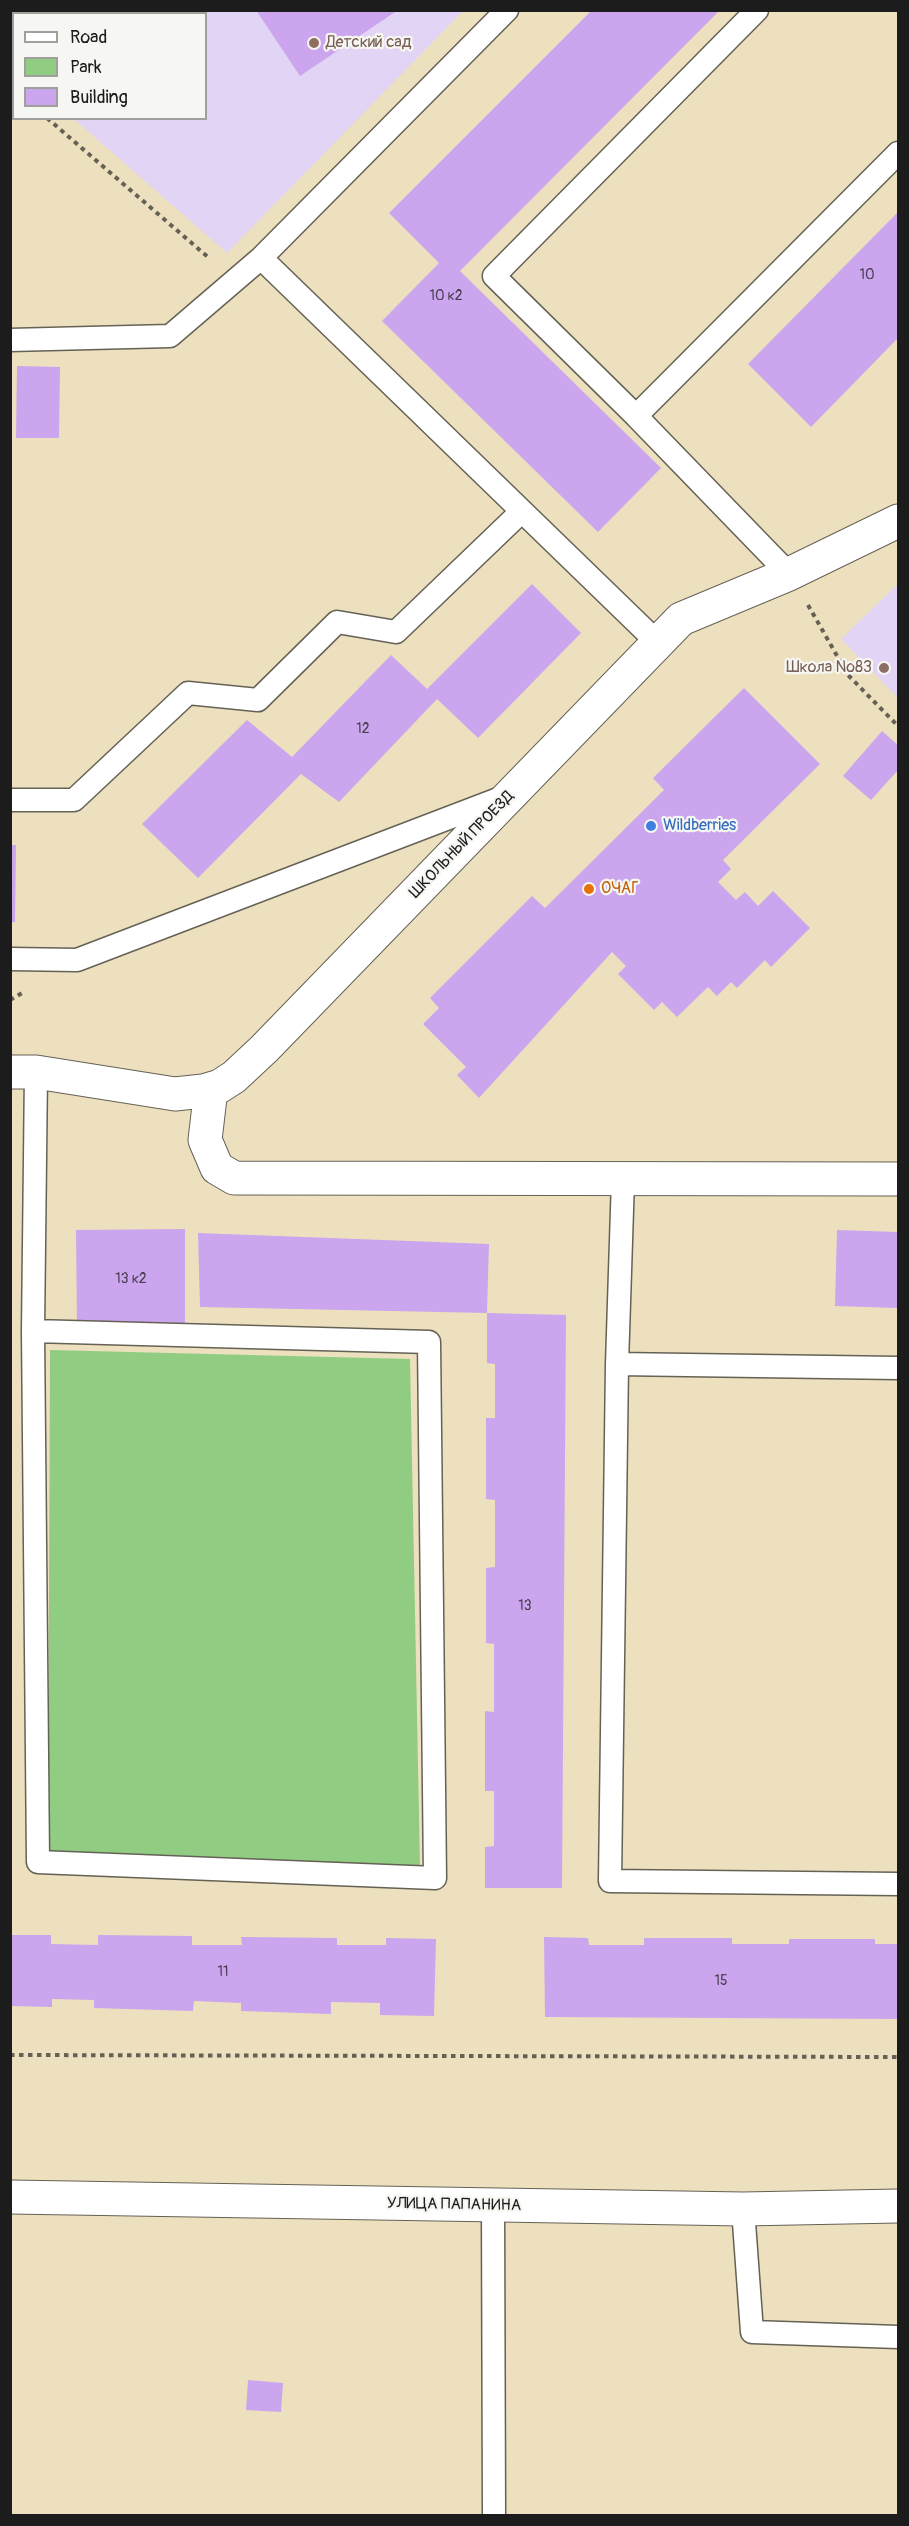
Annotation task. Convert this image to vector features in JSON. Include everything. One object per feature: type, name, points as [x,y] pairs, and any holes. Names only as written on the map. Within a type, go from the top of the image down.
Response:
[{"type":"street","name":"ШКОЛЬНЫЙ ПРОЕЗД","points":[[23,1072],[175,1094],[211,1089],[234,1077],[253,1061],[681,619],[789,574],[898,521]]},
{"type":"street","points":[[211,1089],[205,1126],[207,1150],[217,1168],[234,1178],[898,1179]]},
{"type":"street","name":"УЛИЦА ПАПАНИНА","points":[[10,2197],[743,2209],[898,2206]]},
{"type":"lane","points":[[13,337],[170,336],[261,258],[507,10]]},
{"type":"lane","points":[[757,10],[494,276],[636,416],[789,574]]},
{"type":"lane","points":[[636,416],[898,153]]},
{"type":"lane","points":[[261,258],[659,644]]},
{"type":"lane","points":[[10,800],[74,800],[188,693],[258,700],[337,622],[396,632],[522,512]]},
{"type":"lane","points":[[10,960],[77,960],[511,795]]},
{"type":"lane","points":[[23,1072],[33,1331],[38,1862],[435,1878],[429,1342],[33,1331]]},
{"type":"lane","points":[[623,1179],[616,1364],[610,1881],[898,1884]]},
{"type":"lane","points":[[616,1364],[898,1368]]},
{"type":"lane","points":[[493,2206],[494,2516]]},
{"type":"lane","points":[[743,2209],[752,2332],[898,2337]]},
{"type":"path","points":[[50,120],[235,280]]},
{"type":"path","points":[[789,574],[848,675],[898,726]]},
{"type":"path","points":[[10,2055],[898,2057]]},
{"type":"shaded area","points":[[463,11],[227,253],[75,120],[207,120],[207,12],[17,12]]},
{"type":"shaded area","name":"Школа №83","points":[[898,584],[898,698],[841,639]]},
{"type":"green space","points":[[50,1350],[410,1359],[420,1866],[48,1852]]},
{"type":"building","name":"Детский сад","points":[[256,10],[398,10],[300,76]]},
{"type":"building","points":[[592,10],[720,10],[460,271],[661,468],[598,532],[382,321],[439,263],[389,213]]},
{"type":"building","points":[[898,212],[898,338],[811,427],[748,364]]},
{"type":"building","points":[[17,366],[60,367],[59,438],[16,438]]},
{"type":"building","points":[[532,584],[581,633],[478,738],[437,699],[339,802],[301,774],[198,878],[142,824],[247,720],[292,757],[391,655],[427,689]]},
{"type":"building","points":[[744,688],[820,764],[723,860],[731,869],[718,882],[736,900],[745,892],[758,906],[773,891],[810,928],[771,967],[765,960],[737,988],[731,982],[717,996],[708,987],[677,1017],[662,1002],[654,1010],[618,974],[626,966],[612,952],[479,1098],[457,1075],[466,1067],[423,1024],[439,1008],[430,998],[532,896],[545,908],[664,790],[653,778]]},
{"type":"building","points":[[882,731],[898,745],[898,770],[871,800],[843,776]]},
{"type":"building","points":[[10,845],[16,845],[15,922],[10,922]]},
{"type":"building","points":[[185,1229],[185,1328],[77,1328],[76,1230]]},
{"type":"building","points":[[837,1230],[898,1232],[898,1308],[835,1306]]},
{"type":"building","points":[[198,1233],[489,1244],[487,1313],[200,1307]]},
{"type":"building","points":[[487,1313],[566,1315],[562,1888],[485,1888],[485,1847],[494,1846],[494,1791],[485,1791],[485,1711],[494,1712],[494,1644],[486,1643],[486,1568],[495,1567],[495,1500],[486,1499],[486,1418],[495,1418],[495,1364],[487,1363]]},
{"type":"building","points":[[10,1935],[51,1935],[51,1944],[98,1945],[98,1935],[192,1936],[192,1945],[242,1945],[241,1937],[337,1938],[337,1945],[386,1945],[386,1938],[436,1939],[434,2016],[380,2015],[380,2003],[331,2002],[331,2014],[241,2011],[241,2003],[194,2001],[193,2011],[94,2008],[94,2000],[52,1999],[52,2007],[10,2006]]},
{"type":"building","points":[[544,1937],[588,1938],[589,1945],[644,1945],[644,1938],[732,1938],[732,1944],[789,1944],[789,1939],[875,1939],[875,1944],[898,1944],[898,2019],[545,2017]]},
{"type":"building","points":[[248,2380],[283,2383],[281,2412],[246,2410]]},
{"type":"place","name":"Детский сад","points":[[314,43]]},
{"type":"place","name":"Школа №83","points":[[884,668]]},
{"type":"place","name":"Wildberries","points":[[651,826]]},
{"type":"place","name":"ОЧАГ","points":[[589,889]]}]
